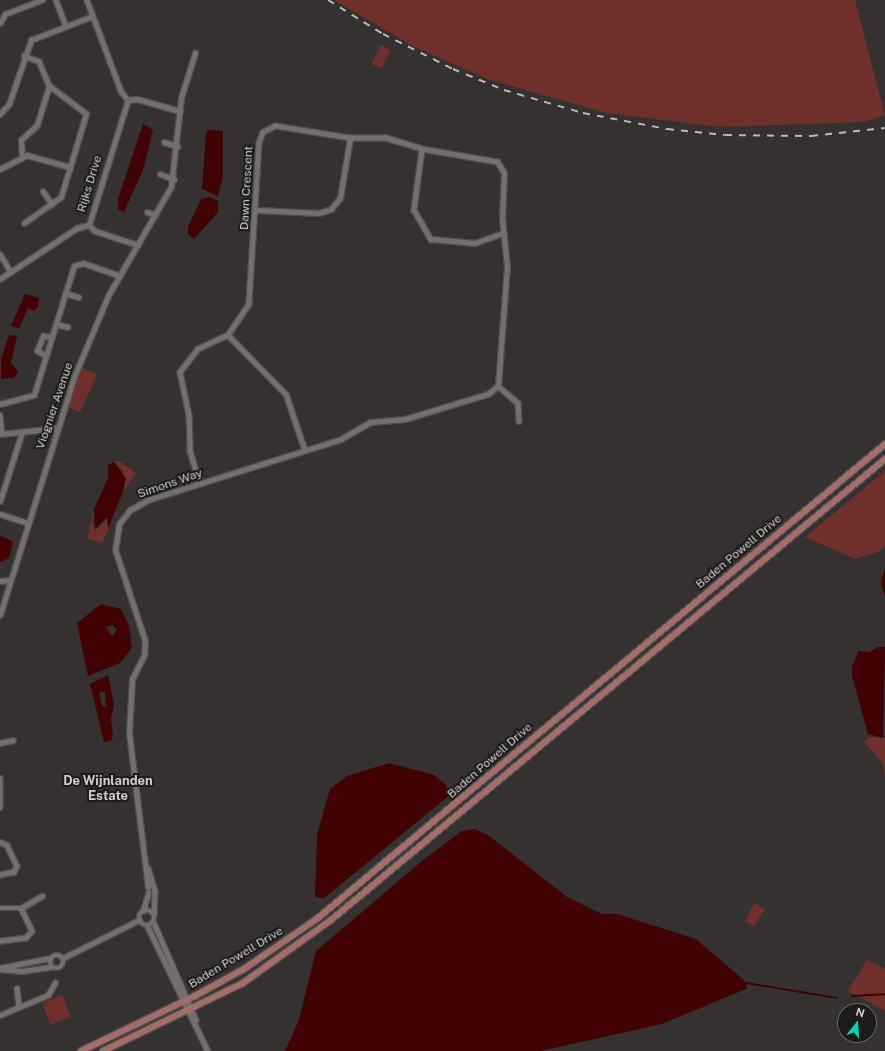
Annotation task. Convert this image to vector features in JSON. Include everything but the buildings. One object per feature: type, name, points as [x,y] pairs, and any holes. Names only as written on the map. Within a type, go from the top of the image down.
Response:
[{"type":"main road","name":"Baden Powell Drive","points":[[81,1051],[186,1000],[244,969],[326,912],[885,444]]},
{"type":"main road","name":"Baden Powell Drive","points":[[103,1051],[192,1011],[243,983],[332,920],[885,458]]},
{"type":"street","points":[[0,24],[5,14],[42,0]]},
{"type":"street","points":[[56,0],[66,26]]},
{"type":"street","points":[[86,0],[130,99],[180,112]]},
{"type":"street","points":[[0,114],[9,104],[24,56],[31,40],[93,16]]},
{"type":"street","name":"Viognier Avenue","points":[[0,615],[74,377],[120,276],[156,215],[174,179],[180,112],[195,53]]},
{"type":"street","points":[[24,56],[41,64],[49,86],[86,114],[61,197],[24,223]]},
{"type":"street","points":[[22,156],[21,140],[37,125],[49,86]]},
{"type":"street","name":"Rijks Drive","points":[[0,279],[77,228],[89,225],[130,99]]},
{"type":"street","name":"Dawn Crescent","points":[[200,484],[190,451],[189,416],[180,372],[198,349],[228,335],[244,316],[251,298],[259,143],[266,129],[275,126],[350,138],[386,138],[422,149],[497,162],[504,172],[504,232],[507,266],[498,386]]},
{"type":"street","points":[[256,210],[320,213],[331,209],[340,198],[350,138]]},
{"type":"street","points":[[164,142],[177,146]]},
{"type":"street","points":[[422,149],[414,210],[431,239],[475,243],[504,232]]},
{"type":"street","points":[[0,169],[22,156],[35,156],[70,167]]},
{"type":"street","points":[[160,174],[174,179]]},
{"type":"street","points":[[43,190],[52,204]]},
{"type":"street","points":[[147,212],[156,215]]},
{"type":"street","points":[[89,225],[95,231],[138,245]]},
{"type":"street","points":[[0,254],[11,272]]},
{"type":"street","points":[[0,404],[32,396],[74,266],[79,263],[120,276]]},
{"type":"street","points":[[66,293],[78,297]]},
{"type":"street","points":[[56,324],[68,327]]},
{"type":"street","points":[[228,335],[286,394],[306,450]]},
{"type":"street","points":[[46,356],[37,351],[43,336],[52,337]]},
{"type":"street","points":[[498,386],[518,403],[519,421]]},
{"type":"street","name":"Simons Way","points":[[139,920],[143,911],[148,890],[147,866],[129,733],[131,683],[144,655],[145,641],[116,554],[115,538],[121,520],[134,507],[200,484],[341,439],[371,422],[405,419],[488,394],[498,386]]},
{"type":"street","points":[[0,415],[1,434],[57,428]]},
{"type":"street","points":[[0,501],[22,432]]},
{"type":"street","points":[[0,514],[28,523]]},
{"type":"street","points":[[0,581],[10,580]]},
{"type":"street","points":[[0,743],[13,740]]},
{"type":"street","points":[[0,778],[0,807]]},
{"type":"street","points":[[0,842],[7,845],[17,866],[14,872],[0,875]]},
{"type":"street","name":"Simons Way","points":[[147,866],[154,884],[154,923]]},
{"type":"street","points":[[0,908],[20,908],[42,896]]},
{"type":"street","points":[[0,941],[30,934],[31,927],[20,908]]},
{"type":"street","points":[[143,911],[154,914]]},
{"type":"street","points":[[0,969],[50,958],[56,955],[63,958],[139,920],[148,927],[192,1011],[208,1051]]},
{"type":"street","points":[[148,927],[154,923],[186,1000]]},
{"type":"street","points":[[50,958],[51,966]]},
{"type":"street","points":[[0,969],[30,970],[51,966],[61,968],[63,958]]},
{"type":"street","points":[[29,962],[30,970]]},
{"type":"street","points":[[0,1015],[48,995],[55,982]]},
{"type":"street","points":[[17,988],[19,1007]]},
{"type":"shaded area","points":[[334,0],[855,0],[885,115],[864,122],[718,127],[607,113],[487,79],[415,47]]},
{"type":"shaded area","points":[[381,45],[391,50],[381,69],[371,64]]},
{"type":"shaded area","points":[[143,124],[153,130],[143,170],[124,212],[118,210],[118,199]]},
{"type":"shaded area","points":[[209,130],[223,131],[223,176],[218,196],[202,189],[206,133]]},
{"type":"shaded area","points":[[210,197],[218,201],[218,212],[194,239],[188,234],[188,227],[201,199]]},
{"type":"shaded area","points":[[25,294],[39,298],[38,306],[34,311],[28,308],[19,328],[11,326]]},
{"type":"shaded area","points":[[9,335],[17,336],[11,363],[18,371],[14,378],[1,379],[1,360]]},
{"type":"shaded area","points":[[80,367],[97,375],[80,412],[63,404]]},
{"type":"shaded area","points":[[119,461],[136,473],[123,492],[123,471],[114,462]]},
{"type":"shaded area","points":[[114,462],[126,478],[123,492],[108,528],[107,517],[95,530],[94,509],[108,478],[108,465]]},
{"type":"shaded area","points":[[885,471],[885,546],[878,552],[855,559],[805,537]]},
{"type":"shaded area","points":[[94,509],[92,524],[98,529],[108,517],[108,530],[102,543],[87,539]]},
{"type":"shaded area","points":[[0,535],[13,542],[9,558],[0,562]]},
{"type":"shaded area","points":[[885,568],[885,597],[881,582]]},
{"type":"shaded area","points":[[101,604],[121,609],[129,626],[132,648],[120,663],[88,676],[77,623]],"holes":[[[113,625],[117,630],[112,636],[106,627]]]},
{"type":"shaded area","points":[[878,647],[885,647],[883,738],[868,734],[852,676],[852,666],[859,651],[869,652]]},
{"type":"shaded area","points":[[108,675],[114,705],[111,719],[113,736],[111,741],[104,742],[90,684]],"holes":[[[99,692],[105,692],[106,707],[102,706]]]},
{"type":"shaded area","points":[[869,737],[885,738],[885,777],[882,762],[864,742]]},
{"type":"shaded area","points":[[389,763],[434,775],[446,785],[450,795],[324,898],[315,897],[317,835],[330,789],[347,776]]},
{"type":"shaded area","points":[[475,829],[488,835],[567,897],[602,914],[617,914],[696,939],[747,983],[746,989],[662,1024],[541,1051],[285,1051],[299,1020],[316,951],[422,861],[462,831]]},
{"type":"shaded area","points":[[754,903],[765,909],[754,926],[745,921]]},
{"type":"shaded area","points":[[867,960],[885,969],[885,1011],[877,1007],[877,1003],[870,1003],[848,991]]},
{"type":"shaded area","points":[[62,995],[71,1016],[51,1025],[42,1004]]},
{"type":"waterway","points":[[747,983],[837,998]]},
{"type":"waterway","points":[[852,996],[885,994]]},
{"type":"railway","points":[[328,0],[383,34],[453,69],[504,90],[583,113],[667,129],[725,135],[811,136],[885,128]]},
{"type":"district","name":"De Wijnlanden Estate","points":[[108,790]]}]
